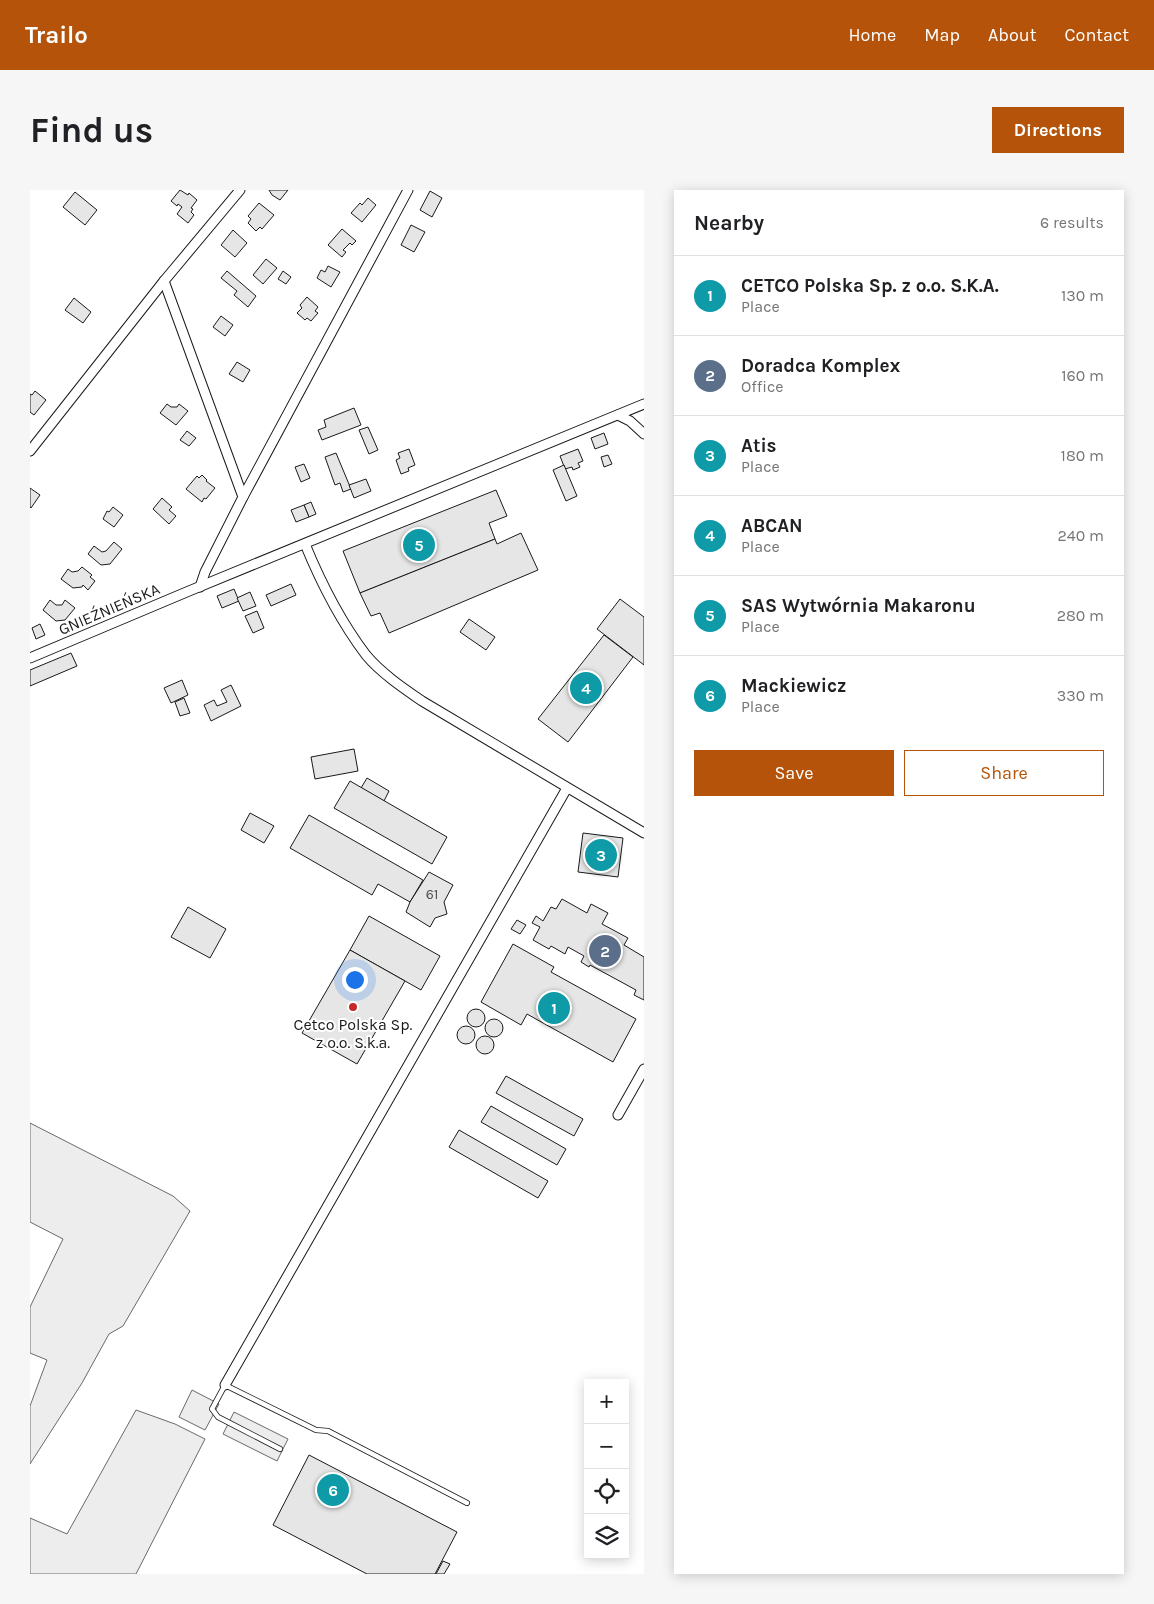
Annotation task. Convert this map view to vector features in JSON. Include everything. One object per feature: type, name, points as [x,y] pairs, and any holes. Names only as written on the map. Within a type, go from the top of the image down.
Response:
[{"type":"street","points":[[30,451],[164,281],[240,190]]},
{"type":"street","points":[[200,587],[205,572],[243,497],[408,190]]},
{"type":"street","points":[[164,281],[243,497]]},
{"type":"street","name":"GNIEŹNIEŃSKA","points":[[30,658],[644,404]]},
{"type":"street","points":[[618,414],[630,421],[644,434]]},
{"type":"street","points":[[305,544],[326,590],[340,615],[367,656],[385,673],[422,701],[644,833]]},
{"type":"street","points":[[225,1385],[567,788]]},
{"type":"street","points":[[618,1115],[644,1068]]},
{"type":"lane","points":[[280,1449],[218,1417],[212,1409],[225,1385],[316,1430],[328,1432],[467,1503]]},
{"type":"shaded area","points":[[30,1123],[173,1196],[190,1211],[123,1326],[109,1334],[82,1383],[30,1464],[30,1406],[47,1360],[30,1353],[30,1307],[63,1239],[30,1222]]},
{"type":"shaded area","points":[[192,1390],[219,1404],[205,1430],[179,1417]]},
{"type":"shaded area","points":[[136,1410],[175,1424],[205,1439],[136,1574],[30,1574],[30,1518],[67,1534]]},
{"type":"shaded area","points":[[234,1412],[288,1439],[277,1461],[223,1434]]},
{"type":"building","points":[[180,190],[188,195],[189,193],[197,200],[191,208],[193,209],[191,212],[194,215],[188,223],[177,214],[182,207],[178,204],[177,206],[171,201]]},
{"type":"building","points":[[269,190],[288,190],[280,200],[272,195]]},
{"type":"building","points":[[430,191],[442,198],[432,217],[420,210]]},
{"type":"building","points":[[75,192],[97,210],[85,225],[63,207]]},
{"type":"building","points":[[368,198],[376,205],[362,222],[351,213],[360,203],[362,205]]},
{"type":"building","points":[[259,203],[274,215],[262,229],[260,227],[256,231],[248,223],[251,219],[248,216]]},
{"type":"building","points":[[411,225],[425,232],[414,252],[401,245]]},
{"type":"building","points":[[342,229],[356,241],[352,245],[350,243],[343,250],[346,252],[342,257],[328,245]]},
{"type":"building","points":[[233,230],[247,243],[235,257],[221,245]]},
{"type":"building","points":[[266,259],[277,268],[263,284],[253,275]]},
{"type":"building","points":[[328,266],[340,272],[331,287],[317,278],[321,270],[325,272]]},
{"type":"building","points":[[227,271],[256,296],[248,307],[234,295],[237,291],[221,278]]},
{"type":"building","points":[[283,271],[291,277],[286,284],[278,279]]},
{"type":"building","points":[[307,297],[318,307],[315,311],[318,313],[311,321],[307,318],[305,320],[297,313],[302,308],[300,305]]},
{"type":"building","points":[[74,298],[91,312],[83,323],[65,310]]},
{"type":"building","points":[[221,316],[233,325],[225,336],[213,327]]},
{"type":"building","points":[[237,362],[250,370],[243,382],[229,374]]},
{"type":"building","points":[[35,391],[46,400],[34,415],[30,412],[30,394],[32,395]]},
{"type":"building","points":[[167,404],[171,407],[177,407],[179,404],[188,411],[176,425],[160,413]]},
{"type":"building","points":[[354,408],[361,425],[322,440],[318,430],[326,427],[324,420]]},
{"type":"building","points":[[368,427],[378,450],[369,454],[359,430]]},
{"type":"building","points":[[187,431],[196,438],[189,446],[180,440]]},
{"type":"building","points":[[604,433],[608,444],[595,449],[591,438]]},
{"type":"building","points":[[409,449],[415,465],[408,468],[409,471],[401,474],[396,460],[400,458],[398,453]]},
{"type":"building","points":[[578,449],[583,461],[578,463],[580,467],[573,470],[572,467],[565,469],[560,456]]},
{"type":"building","points":[[336,453],[351,489],[343,492],[340,483],[335,485],[325,457]]},
{"type":"building","points":[[608,455],[612,464],[604,467],[601,457]]},
{"type":"building","points":[[304,464],[310,478],[301,482],[295,467]]},
{"type":"building","points":[[564,465],[577,496],[566,501],[553,470]]},
{"type":"building","points":[[202,475],[215,488],[202,502],[186,489],[197,476],[199,478]]},
{"type":"building","points":[[366,479],[371,491],[354,498],[349,485]]},
{"type":"building","points":[[30,488],[40,495],[31,508],[30,507]]},
{"type":"building","points":[[496,490],[507,516],[489,523],[495,539],[360,593],[343,551]]},
{"type":"building","points":[[162,498],[172,507],[169,510],[176,516],[169,524],[153,509]]},
{"type":"building","points":[[311,502],[316,514],[309,517],[304,505]]},
{"type":"building","points":[[304,505],[309,517],[296,522],[291,510]]},
{"type":"building","points":[[113,507],[123,515],[114,527],[103,519],[107,511],[109,512]]},
{"type":"building","points":[[521,533],[538,570],[389,633],[380,613],[371,616],[360,593],[495,539],[497,544]]},
{"type":"building","points":[[114,542],[122,549],[110,564],[101,565],[88,554],[94,546],[102,552],[106,551]]},
{"type":"building","points":[[82,567],[92,575],[90,577],[95,581],[88,590],[83,585],[82,587],[73,588],[61,579],[68,569],[72,572],[78,571]]},
{"type":"building","points":[[291,584],[296,595],[271,606],[266,595]]},
{"type":"building","points":[[234,589],[239,601],[222,608],[217,596]]},
{"type":"building","points":[[250,592],[256,606],[243,611],[237,598]]},
{"type":"building","points":[[620,599],[644,617],[644,665],[597,629]]},
{"type":"building","points":[[50,600],[56,605],[62,605],[65,600],[75,608],[65,620],[56,621],[43,610]]},
{"type":"building","points":[[257,611],[264,628],[253,633],[245,616]]},
{"type":"building","points":[[469,619],[495,637],[486,650],[460,632]]},
{"type":"building","points":[[40,624],[45,635],[36,639],[32,628]]},
{"type":"building","points":[[604,635],[633,657],[568,742],[538,719]]},
{"type":"building","points":[[71,653],[77,666],[30,686],[30,670]]},
{"type":"building","points":[[182,680],[188,695],[171,703],[164,688]]},
{"type":"building","points":[[231,685],[241,706],[211,721],[204,705],[214,700],[217,706],[227,702],[221,690]]},
{"type":"building","points":[[184,698],[190,713],[180,716],[175,702]]},
{"type":"building","points":[[354,749],[358,771],[315,779],[311,757]]},
{"type":"building","points":[[367,778],[389,791],[384,801],[361,788]]},
{"type":"building","points":[[350,781],[447,837],[432,864],[334,808]]},
{"type":"building","points":[[250,813],[274,826],[264,843],[241,830]]},
{"type":"building","points":[[309,815],[423,880],[410,902],[378,884],[372,895],[290,848]]},
{"type":"building","points":[[583,833],[623,838],[618,877],[578,872]]},
{"type":"building","points":[[429,872],[453,885],[444,902],[447,914],[435,918],[430,927],[406,912],[410,902]]},
{"type":"building","points":[[562,899],[587,913],[591,904],[608,913],[602,924],[628,938],[624,945],[644,957],[644,1000],[634,995],[636,990],[581,962],[584,956],[568,947],[565,954],[551,946],[549,949],[533,940],[540,927],[532,923],[536,916],[543,921],[551,907],[556,909]]},
{"type":"building","points":[[188,907],[226,929],[210,958],[171,937]]},
{"type":"building","points":[[369,916],[440,956],[421,990],[350,950]]},
{"type":"building","points":[[517,920],[526,925],[520,934],[511,929]]},
{"type":"building","points":[[513,944],[554,967],[551,972],[636,1019],[613,1062],[527,1014],[521,1025],[481,1002]]},
{"type":"building","name":"Cetco Polska Sp. z o.o. S.k.a.","points":[[350,950],[405,981],[357,1064],[302,1033]]},
{"type":"building","points":[[472,1009],[480,1009],[485,1014],[483,1025],[472,1027],[467,1022],[467,1014]]},
{"type":"building","points":[[490,1019],[498,1019],[503,1024],[501,1035],[490,1037],[485,1032],[485,1024]]},
{"type":"building","points":[[462,1026],[470,1026],[475,1031],[473,1042],[462,1044],[457,1039],[457,1031]]},
{"type":"building","points":[[485,1036],[493,1041],[494,1045],[489,1053],[485,1054],[477,1049],[476,1045],[481,1037]]},
{"type":"building","points":[[506,1076],[583,1119],[574,1136],[496,1093]]},
{"type":"building","points":[[491,1106],[566,1149],[557,1165],[481,1122]]},
{"type":"building","points":[[459,1130],[548,1181],[538,1198],[449,1147]]},
{"type":"building","points":[[309,1455],[457,1532],[435,1574],[367,1574],[273,1525]]},
{"type":"building","points":[[443,1561],[450,1564],[444,1574],[436,1574]]},
{"type":"place","name":"SAS Wytwórnia Makaronu","points":[[419,545]]},
{"type":"place","name":"ABCAN","points":[[586,688]]},
{"type":"place","name":"Atis","points":[[601,855]]},
{"type":"place","name":"Doradca Komplex","points":[[605,951]]},
{"type":"place","name":"Cetco Polska Sp. z o.o. S.k.a.","points":[[353,1007]]},
{"type":"place","name":"CETCO Polska Sp. z o.o. S.K.A.","points":[[554,1008]]},
{"type":"place","name":"Mackiewicz","points":[[333,1490]]}]
